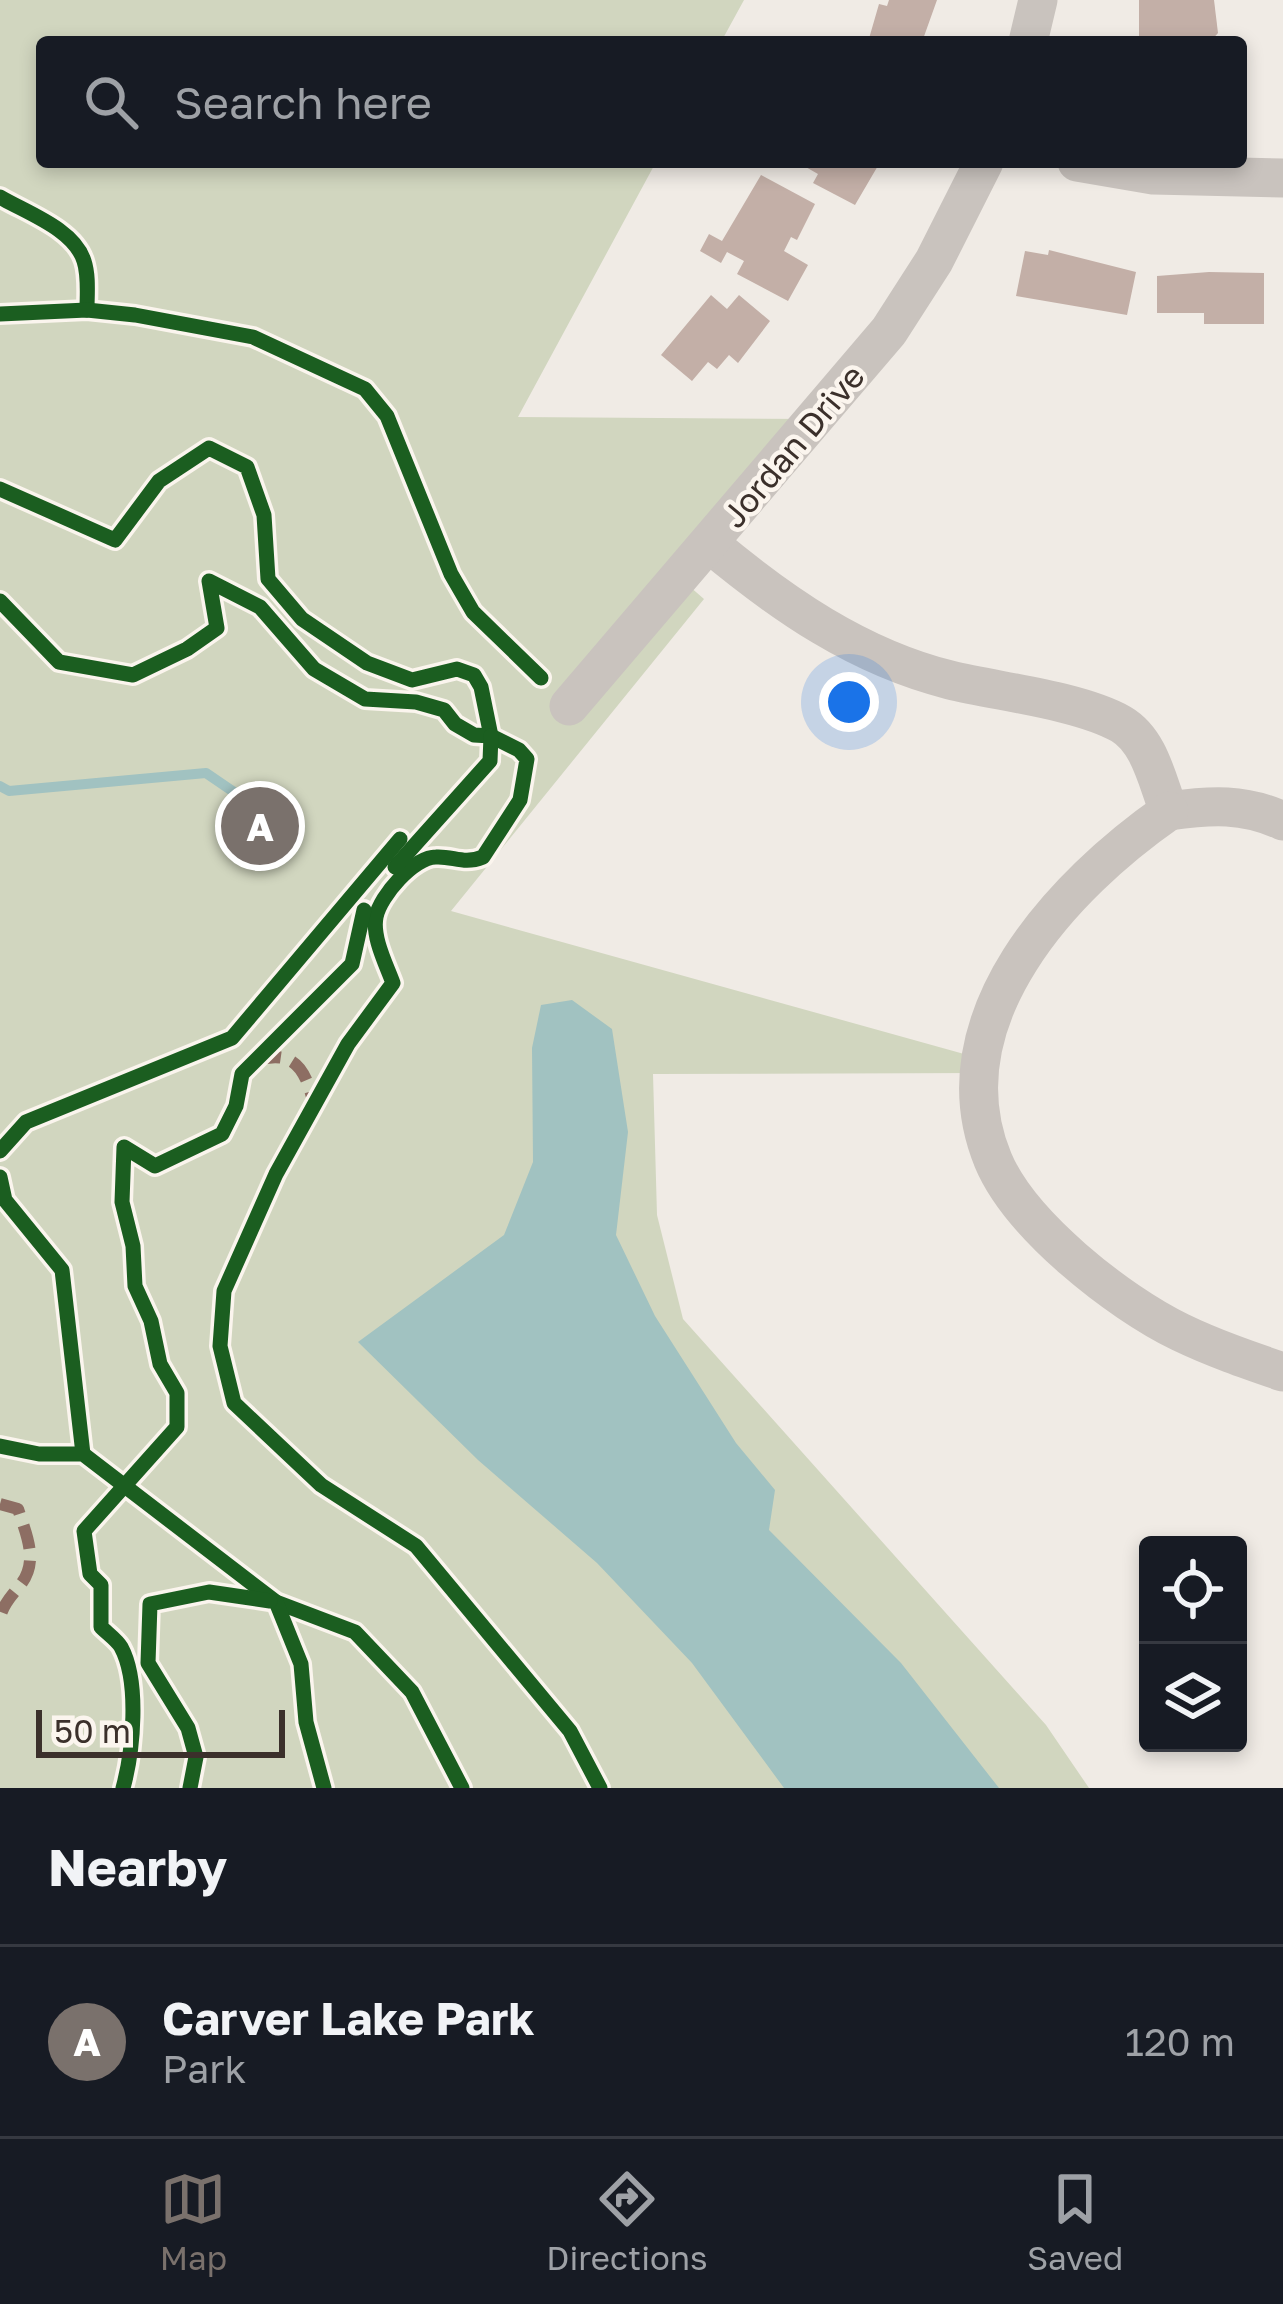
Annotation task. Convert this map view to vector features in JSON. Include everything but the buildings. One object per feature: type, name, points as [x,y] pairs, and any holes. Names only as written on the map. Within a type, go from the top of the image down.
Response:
[{"type":"street","points":[[1029,36],[1038,0]]},
{"type":"street","name":"Jordan Drive","points":[[569,706],[889,331],[934,261],[981,168]]},
{"type":"street","points":[[1112,168],[1153,175],[1283,178]]},
{"type":"street","points":[[710,544],[836,636],[882,658],[944,679],[1090,712],[1122,724],[1142,741],[1169,811]]},
{"type":"street","points":[[1283,821],[1258,809],[1216,804],[1169,811],[1119,846],[1070,891],[1024,952],[992,1013],[981,1073],[982,1118],[994,1161],[1019,1202],[1060,1246],[1176,1330],[1283,1372]]},
{"type":"green space","points":[[0,0],[744,0],[724,36],[36,36],[36,168],[653,168],[518,417],[815,419],[681,579],[704,599],[451,911],[982,1059],[981,1073],[653,1074],[657,1215],[683,1319],[1046,1725],[1089,1788],[0,1788]]},
{"type":"water","points":[[572,1000],[612,1029],[628,1132],[616,1235],[655,1316],[736,1443],[775,1490],[769,1530],[901,1663],[999,1788],[784,1788],[692,1663],[597,1563],[478,1460],[358,1342],[504,1235],[533,1162],[532,1048],[541,1005]]},
{"type":"waterway","points":[[0,786],[9,791],[206,773],[288,829]]},
{"type":"marked path","points":[[257,1060],[290,1060],[303,1073],[314,1105]]},
{"type":"marked path","points":[[0,1504],[18,1509],[30,1557],[26,1575],[0,1617]]},
{"type":"cycle path","points":[[0,197],[48,223],[79,250],[87,273],[87,310]]},
{"type":"cycle path","points":[[0,314],[87,310],[253,337],[365,389],[387,416],[451,574],[473,612],[541,678]]},
{"type":"cycle path","points":[[0,489],[115,540],[159,481],[209,448],[247,467],[264,515],[268,579],[302,619],[367,663],[412,680],[457,669],[474,675],[491,736],[474,735],[455,724],[444,710],[416,702],[365,699],[314,669],[260,607],[209,581],[217,628],[187,649],[133,675],[59,662],[0,601]]},
{"type":"cycle path","points":[[491,736],[527,759],[520,800],[483,857],[427,859],[408,870],[384,899],[376,917],[376,933],[393,983],[348,1044],[276,1174],[224,1291],[220,1346],[234,1403],[321,1485],[416,1546],[570,1731],[600,1788]]},
{"type":"cycle path","points":[[395,867],[490,761],[491,736]]},
{"type":"cycle path","points":[[0,1151],[26,1122],[232,1038],[400,839]]},
{"type":"cycle path","points":[[123,1788],[132,1737],[131,1679],[121,1647],[101,1627],[101,1585],[90,1574],[84,1531],[177,1427],[177,1393],[160,1364],[151,1321],[135,1286],[133,1246],[122,1202],[124,1147],[155,1166],[222,1134],[236,1106],[242,1074],[352,964],[364,910]]},
{"type":"cycle path","points":[[0,1177],[5,1200],[62,1270],[83,1454]]},
{"type":"cycle path","points":[[0,1446],[39,1454],[83,1454],[276,1602],[355,1632],[412,1692],[462,1788]]},
{"type":"cycle path","points":[[190,1788],[196,1757],[188,1728],[148,1663],[150,1604],[209,1592],[270,1601]]},
{"type":"cycle path","points":[[276,1602],[301,1664],[306,1722],[324,1788]]},
{"type":"place","name":"Carver Lake Park","points":[[260,826]]}]
